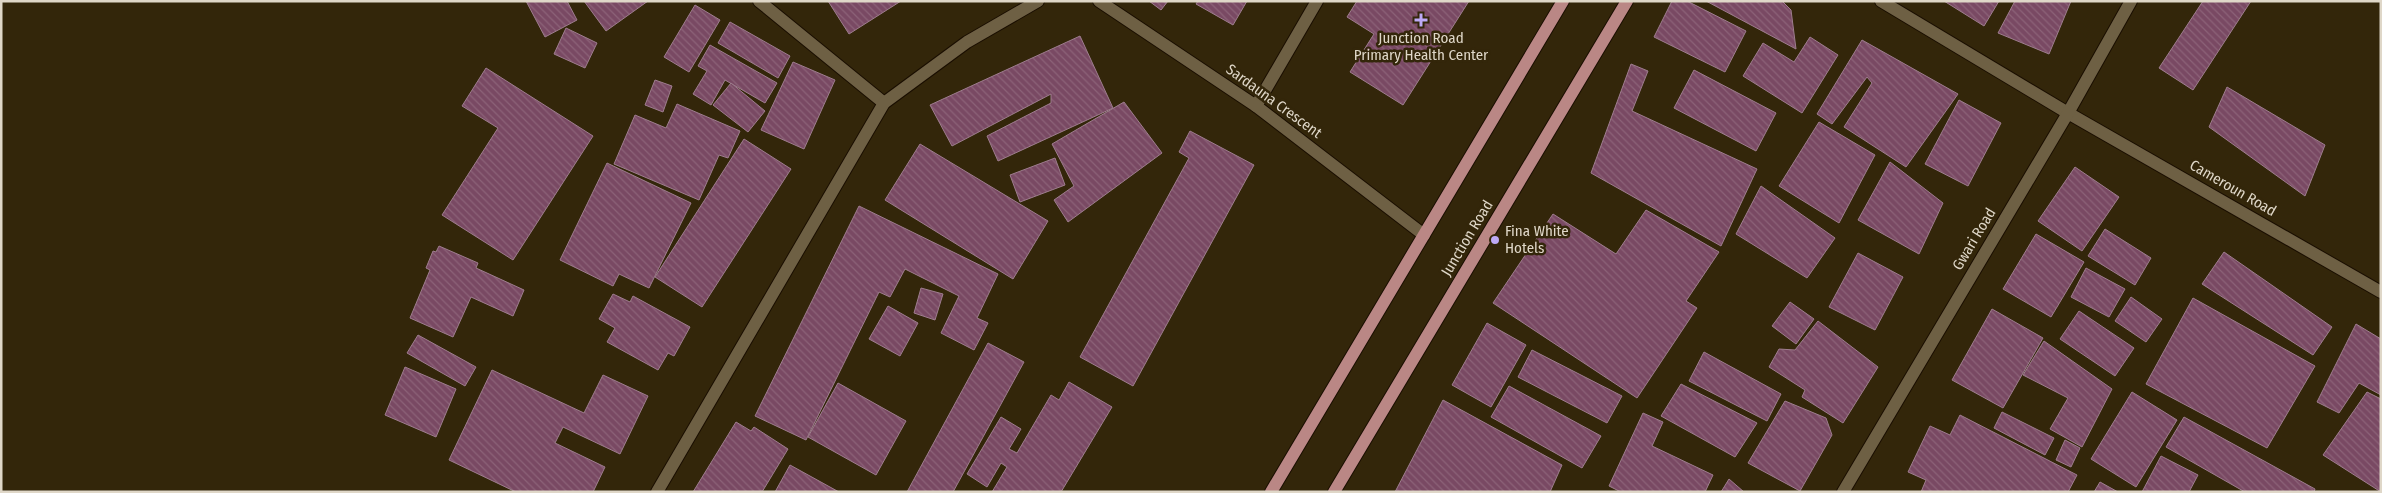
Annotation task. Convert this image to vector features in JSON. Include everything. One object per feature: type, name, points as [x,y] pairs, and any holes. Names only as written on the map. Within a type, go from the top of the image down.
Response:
[{"type":"main road","points":[[1270,492],[1563,1]]},
{"type":"main road","name":"Junction Road","points":[[1334,492],[1627,1]]},
{"type":"street","points":[[760,1],[884,104]]},
{"type":"street","points":[[657,492],[884,104],[966,42],[1038,1]]},
{"type":"street","name":"Sardauna Crescent","points":[[1099,1],[1256,106],[1424,235]]},
{"type":"street","points":[[1256,106],[1318,1]]},
{"type":"street","name":"Cameroun Road","points":[[1882,1],[2068,113],[2381,292]]},
{"type":"street","name":"Gwari Road","points":[[1843,492],[2068,113],[2131,1]]},
{"type":"building","points":[[526,1],[567,1],[577,20],[545,37]]},
{"type":"building","points":[[584,1],[648,1],[606,31]]},
{"type":"building","points":[[828,1],[901,1],[849,34]]},
{"type":"building","points":[[1149,1],[1168,1],[1161,10]]},
{"type":"building","points":[[1198,1],[1247,1],[1233,25],[1196,4]]},
{"type":"building","points":[[1357,1],[1469,1],[1403,105],[1350,72],[1374,34],[1347,17]]},
{"type":"building","points":[[1672,1],[1687,1],[1746,31],[1725,72],[1654,37]]},
{"type":"building","points":[[1706,1],[1782,1],[1791,10],[1796,49]]},
{"type":"building","points":[[1944,1],[1999,1],[1984,26]]},
{"type":"building","points":[[2015,1],[2071,1],[2049,54],[1998,33]]},
{"type":"building","points":[[2203,1],[2251,1],[2193,90],[2159,68]]},
{"type":"building","points":[[695,5],[720,20],[689,72],[664,57]]},
{"type":"building","points":[[730,22],[790,56],[778,78],[718,43]]},
{"type":"building","points":[[566,28],[597,43],[585,68],[554,54]]},
{"type":"building","points":[[1080,36],[1113,108],[998,161],[987,136],[1051,103],[1051,94],[952,146],[930,105]]},
{"type":"building","points":[[1810,37],[1838,55],[1802,113],[1743,76],[1763,43],[1794,62]]},
{"type":"building","points":[[1862,40],[1958,94],[1906,167],[1844,127],[1872,83],[1867,77],[1832,124],[1817,114]]},
{"type":"building","points":[[710,45],[777,83],[765,103],[725,80],[711,105],[693,94],[707,71],[698,66]]},
{"type":"building","points":[[793,62],[835,80],[804,149],[761,130]]},
{"type":"building","points":[[1631,64],[1648,71],[1632,111],[1757,169],[1721,246],[1591,173]]},
{"type":"building","points":[[486,68],[593,136],[513,260],[442,215],[498,128],[462,106]]},
{"type":"building","points":[[1694,70],[1776,113],[1756,151],[1674,108]]},
{"type":"building","points":[[655,80],[672,86],[663,112],[645,105]]},
{"type":"building","points":[[731,83],[765,111],[748,132],[713,105]]},
{"type":"building","points":[[2227,87],[2325,145],[2305,196],[2209,127]]},
{"type":"building","points":[[1959,100],[2001,123],[1968,186],[1925,164]]},
{"type":"building","points":[[1124,102],[1162,153],[1068,222],[1054,200],[1074,186],[1052,144]]},
{"type":"building","points":[[677,104],[740,131],[728,158],[719,155],[699,200],[614,164],[635,115],[666,128]]},
{"type":"building","points":[[1819,122],[1875,155],[1839,223],[1779,186]]},
{"type":"building","points":[[1190,131],[1254,165],[1133,386],[1080,357],[1189,158],[1179,152]]},
{"type":"building","points":[[744,139],[791,169],[702,307],[655,277]]},
{"type":"building","points":[[920,144],[1048,221],[1013,279],[885,200]]},
{"type":"building","points":[[1055,158],[1065,185],[1020,202],[1010,175]]},
{"type":"building","points":[[1890,162],[1943,203],[1919,254],[1858,220]]},
{"type":"building","points":[[607,163],[691,203],[649,288],[619,274],[613,286],[560,260]]},
{"type":"building","points":[[2075,167],[2119,197],[2082,251],[2038,221]]},
{"type":"building","points":[[1761,186],[1835,238],[1807,278],[1736,234]]},
{"type":"building","points":[[859,206],[998,274],[977,318],[988,323],[974,350],[941,333],[959,296],[905,269],[890,297],[879,292],[806,440],[755,416]]},
{"type":"building","points":[[1646,210],[1719,252],[1686,301],[1697,308],[1637,398],[1493,303],[1553,214],[1616,254]]},
{"type":"building","points":[[2105,229],[2151,258],[2135,285],[2088,256]]},
{"type":"building","points":[[2036,234],[2084,262],[2051,317],[2003,289]]},
{"type":"building","points":[[439,246],[478,263],[476,268],[524,290],[513,316],[471,297],[453,337],[410,318],[430,270],[426,268],[433,251],[436,252]]},
{"type":"building","points":[[2224,252],[2332,327],[2313,355],[2202,284]]},
{"type":"building","points":[[1858,253],[1903,277],[1875,330],[1829,307]]},
{"type":"building","points":[[2086,268],[2125,289],[2109,317],[2071,297]]},
{"type":"building","points":[[921,288],[943,294],[935,320],[914,313]]},
{"type":"building","points":[[613,294],[630,302],[633,296],[690,327],[674,356],[668,353],[658,370],[607,342],[615,328],[599,319]]},
{"type":"building","points":[[2131,297],[2162,319],[2146,342],[2115,321]]},
{"type":"building","points":[[2193,298],[2315,366],[2267,448],[2146,384]]},
{"type":"building","points":[[1790,302],[1814,319],[1796,344],[1772,326]]},
{"type":"building","points":[[888,306],[918,323],[900,356],[869,339]]},
{"type":"building","points":[[1992,309],[2043,338],[2003,408],[1952,380]]},
{"type":"building","points":[[2079,311],[2134,348],[2115,376],[2060,339]]},
{"type":"building","points":[[1818,321],[1878,367],[1843,423],[1802,397],[1805,390],[1769,367],[1779,349],[1795,350]]},
{"type":"building","points":[[1487,323],[1526,345],[1491,407],[1452,385]]},
{"type":"building","points":[[2356,324],[2381,339],[2381,395],[2359,383],[2339,413],[2317,402]]},
{"type":"building","points":[[418,335],[476,367],[465,386],[407,353]]},
{"type":"building","points":[[2044,341],[2112,389],[2082,447],[2050,429],[2068,398],[2023,375]]},
{"type":"building","points":[[988,343],[1024,362],[953,492],[907,492]]},
{"type":"building","points":[[1532,350],[1622,396],[1607,423],[1518,377]]},
{"type":"building","points":[[1704,352],[1781,394],[1767,421],[1689,381]]},
{"type":"building","points":[[405,367],[456,389],[436,437],[385,415]]},
{"type":"building","points":[[492,370],[584,413],[603,375],[648,396],[620,454],[563,427],[555,443],[605,467],[593,492],[516,492],[449,460]]},
{"type":"building","points":[[1069,382],[1112,407],[1061,492],[992,492],[1007,467],[1001,463],[987,487],[967,474],[1001,417],[1021,429],[1009,449],[1017,453],[1051,395],[1059,400]]},
{"type":"building","points":[[838,383],[906,421],[876,475],[808,437]]},
{"type":"building","points":[[1681,384],[1757,423],[1735,457],[1661,416]]},
{"type":"building","points":[[1509,386],[1601,436],[1582,468],[1491,417]]},
{"type":"building","points":[[2132,392],[2177,420],[2136,487],[2091,459]]},
{"type":"building","points":[[2367,392],[2381,399],[2381,492],[2323,455]]},
{"type":"building","points":[[1443,400],[1562,465],[1550,492],[1395,492]]},
{"type":"building","points":[[1785,401],[1826,418],[1832,435],[1800,491],[1748,463]]},
{"type":"building","points":[[2002,412],[2054,438],[2045,455],[1994,428]]},
{"type":"building","points":[[1643,413],[1663,422],[1652,446],[1713,475],[1705,492],[1621,492],[1609,486]]},
{"type":"building","points":[[1960,415],[2077,475],[2068,492],[1921,492],[1926,480],[1908,472],[1930,426],[1950,435]]},
{"type":"building","points":[[2184,417],[2315,489],[2314,492],[2245,492],[2166,447]]},
{"type":"building","points":[[736,422],[751,431],[754,427],[788,449],[762,492],[693,492]]},
{"type":"building","points":[[2065,440],[2080,448],[2071,467],[2056,460]]},
{"type":"building","points":[[2161,456],[2198,475],[2189,492],[2142,492]]},
{"type":"building","points":[[790,465],[839,492],[775,492]]},
{"type":"building","points":[[1729,479],[1744,492],[1721,492]]},
{"type":"building","points":[[2100,482],[2118,492],[2094,492]]},
{"type":"place","name":"Junction Road Primary Health Center","points":[[1421,20]]},
{"type":"place","name":"Fina White Hotels","points":[[1495,240]]}]
